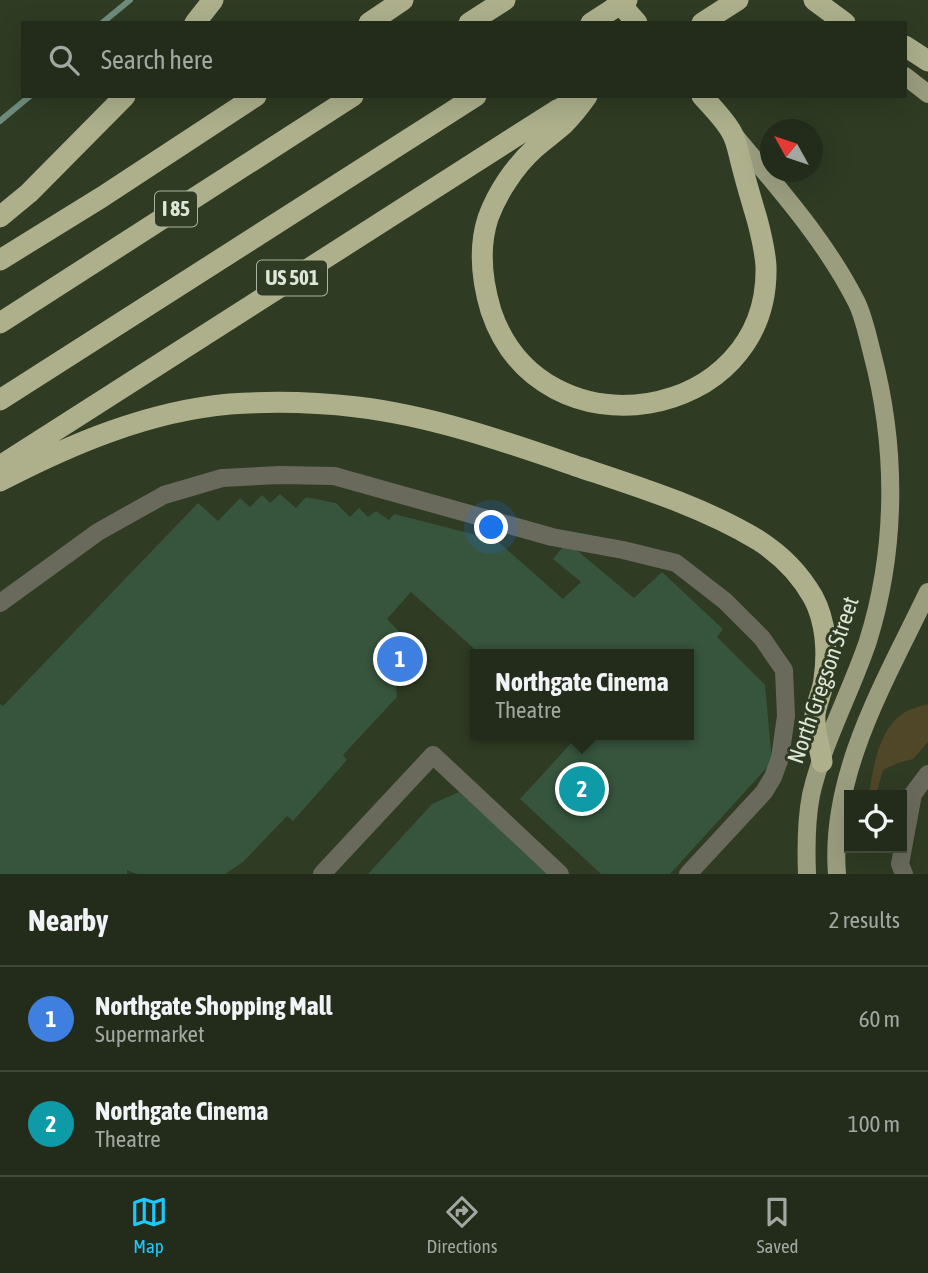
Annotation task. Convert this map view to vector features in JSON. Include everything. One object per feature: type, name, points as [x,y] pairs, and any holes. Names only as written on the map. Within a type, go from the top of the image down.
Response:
[{"type":"highway","points":[[197,21],[213,0]]},
{"type":"highway","points":[[372,21],[403,0]]},
{"type":"highway","points":[[471,21],[505,0]]},
{"type":"highway","points":[[617,0],[636,21]]},
{"type":"highway","points":[[595,21],[627,0]]},
{"type":"highway","points":[[705,21],[738,0]]},
{"type":"highway","points":[[814,0],[842,21]]},
{"type":"highway","points":[[907,47],[928,61]]},
{"type":"highway","points":[[0,217],[29,193],[123,98]]},
{"type":"highway","points":[[0,260],[103,197],[253,98]]},
{"type":"highway","name":"I 85","points":[[0,323],[350,98]]},
{"type":"highway","points":[[0,400],[474,98]]},
{"type":"highway","name":"US 501","points":[[0,466],[428,191],[557,110],[583,98]]},
{"type":"highway","points":[[585,98],[565,123],[533,150],[512,173],[498,198],[484,234],[483,286],[505,340],[524,365],[547,384],[572,397],[601,405],[630,407],[649,404],[689,391],[730,362],[755,321],[763,296],[766,266],[761,233],[733,134]]},
{"type":"highway","name":"North Gregson Street","points":[[707,102],[733,134]]},
{"type":"highway","points":[[0,481],[41,459],[134,423],[226,404],[264,402],[357,407],[401,414],[491,436],[701,510],[760,541],[799,576],[813,598],[825,634],[824,680],[815,716],[822,762]]},
{"type":"main road","points":[[907,78],[928,94]]},
{"type":"main road","name":"North Gregson Street","points":[[733,134],[818,240],[858,305],[881,394],[888,444],[890,480],[887,552],[868,640],[811,794],[807,828],[807,874]]},
{"type":"main road","points":[[838,874],[838,829],[842,800],[865,724],[928,593]]},
{"type":"lane","points":[[0,603],[98,532],[164,495],[222,478],[334,476],[552,537],[676,563],[726,601],[762,638],[784,670],[786,716],[780,758],[764,792],[688,874]]},
{"type":"lane","points":[[322,874],[433,755],[560,874]]},
{"type":"lane","points":[[904,874],[900,864],[913,794],[928,774]]},
{"type":"shaded area","points":[[928,704],[928,742],[913,759],[883,770],[877,790],[870,790],[884,737],[897,718],[907,711]]},
{"type":"building","points":[[280,494],[296,508],[306,497],[336,503],[350,517],[359,508],[368,517],[376,511],[389,520],[394,514],[496,540],[563,599],[581,582],[553,559],[567,542],[634,598],[662,572],[723,629],[717,637],[765,685],[772,762],[670,874],[601,874],[520,799],[574,740],[694,740],[694,649],[474,649],[411,592],[387,619],[404,637],[405,662],[395,674],[397,697],[343,755],[347,760],[293,821],[287,816],[243,862],[225,874],[137,874],[127,870],[127,874],[0,874],[0,704],[3,706],[198,503],[218,521],[240,498],[250,507],[262,495],[270,503]]},
{"type":"building","points":[[459,792],[550,874],[368,874],[432,804]]},
{"type":"waterway","points":[[104,21],[130,0]]},
{"type":"waterway","points":[[0,121],[28,98]]},
{"type":"place","name":"Northgate Shopping Mall","points":[[400,659]]},
{"type":"place","name":"Northgate Cinema","points":[[582,789]]}]
